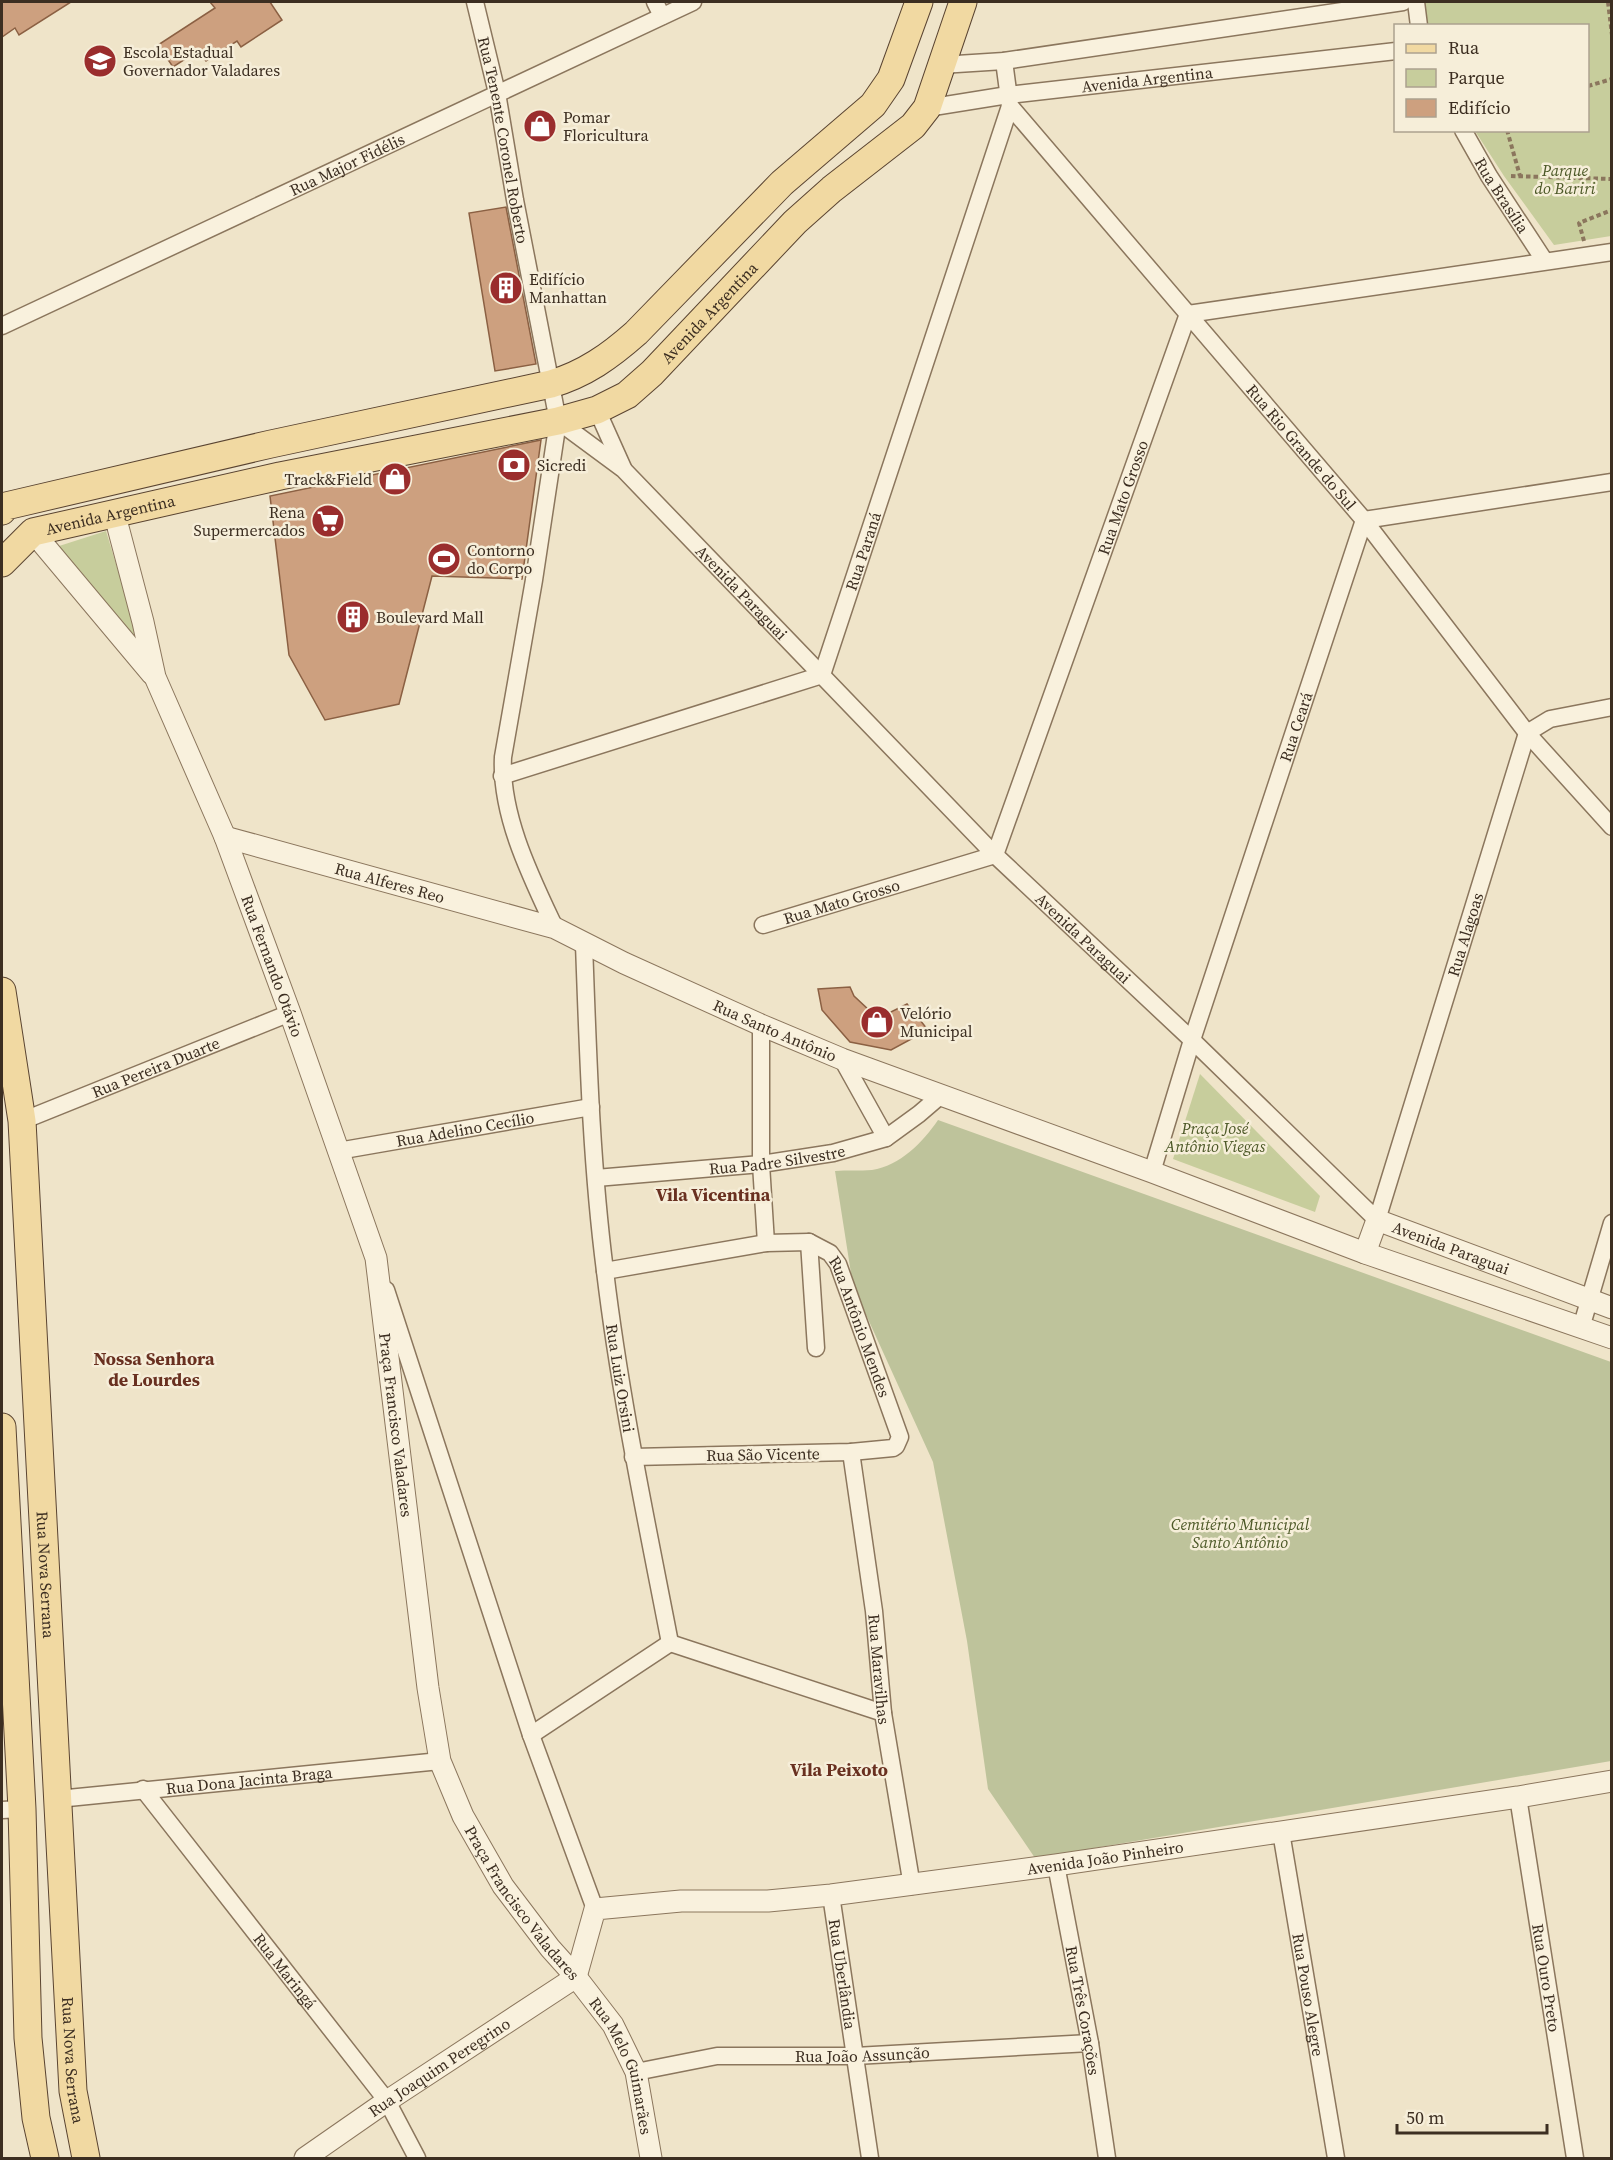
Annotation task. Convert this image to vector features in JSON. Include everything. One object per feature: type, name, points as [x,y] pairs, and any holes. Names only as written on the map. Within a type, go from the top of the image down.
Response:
[{"type":"main road","name":"Avenida Argentina","points":[[3,506],[572,378],[610,356],[636,333],[782,183],[873,105],[891,79],[919,2]]},
{"type":"main road","points":[[927,108],[963,2]]},
{"type":"main road","name":"Avenida Argentina","points":[[2,563],[33,531],[280,476],[558,421],[597,410],[627,395],[652,373],[795,222],[832,189],[913,126],[927,108]]},
{"type":"main road","name":"Rua Nova Serrana","points":[[2,991],[22,1121],[73,2091],[86,2158]]},
{"type":"main road","points":[[2,1426],[12,1810],[28,2038],[36,2118],[45,2158]]},
{"type":"street","name":"Rua Tenente Coronel Roberto","points":[[475,2],[497,93],[514,200],[558,421],[534,580],[513,694],[502,776]]},
{"type":"street","name":"Rua Major Fidélis","points":[[2,326],[497,93],[658,9],[693,2]]},
{"type":"street","points":[[941,65],[1004,62],[1403,2]]},
{"type":"street","points":[[1416,2],[1419,24]]},
{"type":"street","name":"Avenida Argentina","points":[[927,108],[1009,101],[1394,51]]},
{"type":"street","points":[[1004,62],[1009,101]]},
{"type":"street","name":"Rua Rio Grande do Sul","points":[[1009,101],[1364,520],[1527,734],[1611,827]]},
{"type":"street","name":"Rua Paraná","points":[[822,675],[1009,101]]},
{"type":"street","name":"Rua Brasília","points":[[1464,132],[1489,176],[1544,261]]},
{"type":"street","points":[[1188,314],[1611,252]]},
{"type":"street","name":"Rua Mato Grosso","points":[[763,925],[996,855],[1188,314]]},
{"type":"street","name":"Avenida Paraguai","points":[[597,410],[623,469]]},
{"type":"street","name":"Avenida Paraguai","points":[[558,421],[623,469],[996,855],[1192,1040],[1377,1220],[1611,1308]]},
{"type":"street","points":[[1364,520],[1611,482]]},
{"type":"street","points":[[114,512],[143,622],[154,677]]},
{"type":"street","name":"Rua Ceará","points":[[1152,1172],[1192,1040],[1364,520]]},
{"type":"street","points":[[33,531],[154,677]]},
{"type":"street","points":[[555,928],[524,859],[502,776],[822,675]]},
{"type":"street","name":"Rua Fernando Otávio","points":[[154,677],[225,837],[376,1258]]},
{"type":"street","points":[[1527,734],[1550,719],[1611,707]]},
{"type":"street","name":"Rua Alagoas","points":[[1377,1220],[1527,734]]},
{"type":"street","name":"Rua Alferes Reo","points":[[225,837],[555,928]]},
{"type":"street","name":"Rua Santo Antônio","points":[[555,928],[584,944],[761,1025],[842,1059],[1152,1172]]},
{"type":"street","name":"Rua Luiz Orsini","points":[[584,944],[591,1107],[604,1271],[633,1457],[670,1643]]},
{"type":"street","name":"Rua Pereira Duarte","points":[[22,1121],[290,1013]]},
{"type":"street","points":[[761,1025],[761,1164],[766,1243]]},
{"type":"street","points":[[842,1059],[886,1138]]},
{"type":"street","name":"Rua Padre Silvestre","points":[[596,1178],[761,1164],[833,1153],[886,1138],[940,1096]]},
{"type":"street","name":"Rua Adelino Cecílio","points":[[338,1151],[591,1107]]},
{"type":"street","points":[[1152,1172],[1365,1254],[1377,1220]]},
{"type":"street","points":[[1581,1328],[1611,1223]]},
{"type":"street","points":[[604,1271],[766,1243],[809,1242],[816,1348]]},
{"type":"street","name":"Rua Antônio Mendes","points":[[809,1242],[830,1253],[838,1264],[898,1428],[898,1442],[893,1449]]},
{"type":"street","name":"Avenida Paraguai","points":[[1365,1254],[1611,1338]]},
{"type":"street","name":"Praça Francisco Valadares","points":[[376,1258],[531,1735],[595,1909],[576,1977]]},
{"type":"street","name":"Praça Francisco Valadares","points":[[376,1258],[426,1677],[440,1761],[463,1816],[503,1886],[550,1948],[576,1977]]},
{"type":"street","name":"Rua São Vicente","points":[[633,1457],[893,1449]]},
{"type":"street","name":"Rua Maravilhas","points":[[851,1452],[874,1611],[883,1713],[912,1886]]},
{"type":"street","points":[[531,1735],[670,1643],[883,1713]]},
{"type":"street","name":"Rua Dona Jacinta Braga","points":[[58,1799],[440,1761]]},
{"type":"street","name":"Avenida João Pinheiro","points":[[595,1909],[681,1901],[768,1901],[912,1886],[1518,1797],[1611,1781]]},
{"type":"street","name":"Rua Maringá","points":[[143,1789],[387,2101],[417,2158]]},
{"type":"street","name":"Rua Ouro Preto","points":[[1518,1797],[1575,2158]]},
{"type":"street","name":"Rua Pouso Alegre","points":[[1281,1832],[1336,2158]]},
{"type":"street","name":"Rua Três Corações","points":[[1056,1865],[1090,2043],[1107,2158]]},
{"type":"street","name":"Rua Uberlândia","points":[[831,1895],[870,2158]]},
{"type":"street","name":"Rua Melo Guimarães","points":[[576,1977],[613,2025],[636,2072],[651,2158]]},
{"type":"street","name":"Rua Joaquim Peregrino","points":[[305,2158],[387,2101],[576,1977]]},
{"type":"street","name":"Rua João Assunção","points":[[636,2072],[717,2056],[855,2056],[1090,2043]]},
{"type":"path","points":[[1608,2],[1611,35]]},
{"type":"path","points":[[1589,85],[1611,79]]},
{"type":"path","points":[[1508,132],[1520,176]]},
{"type":"path","points":[[1489,176],[1611,179]]},
{"type":"path","points":[[1584,255],[1584,240],[1579,223],[1611,210]]},
{"type":"green space","name":"Parque do Bariri","points":[[1424,2],[1611,2],[1611,236],[1554,245],[1476,132],[1589,132],[1589,24],[1421,24]]},
{"type":"green space","points":[[106,531],[144,656],[56,547]]},
{"type":"green space","name":"Praça José Antônio Viegas","points":[[1200,1074],[1320,1196],[1315,1212],[1173,1159]]},
{"type":"green space","name":"Cemitério Municipal Santo Antônio","points":[[938,1120],[1611,1362],[1611,1761],[1035,1858],[988,1789],[967,1641],[933,1462],[853,1286],[835,1171],[872,1170],[892,1164],[910,1152]]},
{"type":"building","points":[[2,2],[71,2],[19,35],[15,28],[2,37]]},
{"type":"building","points":[[210,2],[270,2],[282,20],[241,47],[237,41],[206,61],[199,50],[173,67],[158,45],[215,8]]},
{"type":"building","name":"Edifício Manhattan","points":[[506,207],[536,364],[495,371],[469,213]]},
{"type":"building","name":"Boulevard Mall","points":[[541,440],[522,579],[432,576],[399,704],[325,720],[289,655],[270,496]]},
{"type":"building","name":"Velório Municipal","points":[[850,987],[854,996],[869,1010],[889,1013],[907,1004],[928,1030],[891,1050],[850,1042],[822,1010],[818,989]]},
{"type":"place","name":"Escola Estadual Governador Valadares","points":[[100,61]]},
{"type":"place","name":"Pomar Floricultura","points":[[540,126]]},
{"type":"place","name":"Edifício Manhattan","points":[[506,288]]},
{"type":"place","name":"Sicredi","points":[[514,465]]},
{"type":"place","name":"Track&Field","points":[[395,479]]},
{"type":"place","name":"Rena Supermercados","points":[[328,521]]},
{"type":"place","name":"Contorno do Corpo","points":[[444,559]]},
{"type":"place","name":"Boulevard Mall","points":[[353,617]]},
{"type":"place","name":"Velório Municipal","points":[[877,1022]]},
{"type":"district","name":"Vila Vicentina","points":[[713,1195]]},
{"type":"district","name":"Nossa Senhora de Lourdes","points":[[154,1369]]},
{"type":"district","name":"Vila Peixoto","points":[[839,1770]]}]
